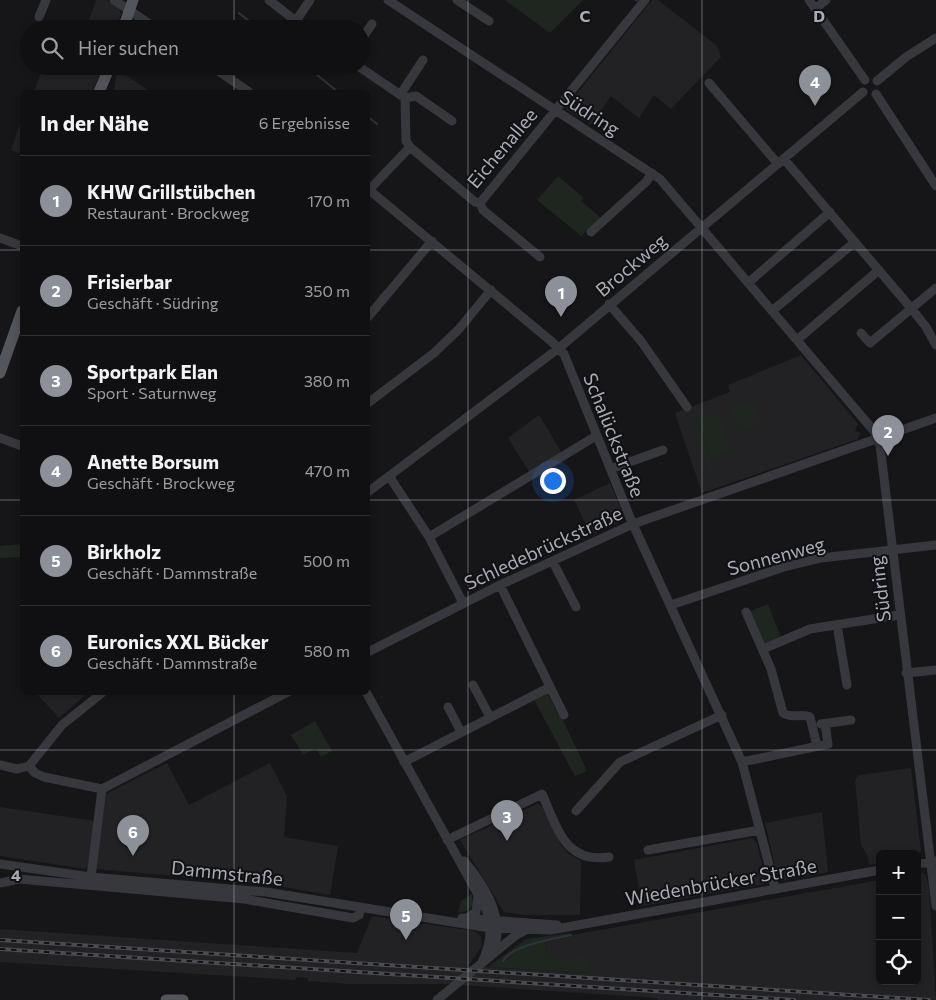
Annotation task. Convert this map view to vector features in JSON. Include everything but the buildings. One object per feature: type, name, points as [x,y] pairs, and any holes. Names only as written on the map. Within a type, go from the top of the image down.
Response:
[{"type":"main road","points":[[126,20],[132,5]]},
{"type":"main road","points":[[100,90],[106,75]]},
{"type":"main road","points":[[104,90],[107,75]]},
{"type":"main road","points":[[0,373],[2,359],[20,318]]},
{"type":"main road","points":[[166,1000],[183,1000]]},
{"type":"street","points":[[39,17],[46,0]]},
{"type":"street","points":[[114,0],[132,5],[148,20]]},
{"type":"street","points":[[269,0],[294,20]]},
{"type":"street","points":[[297,20],[310,0]]},
{"type":"street","name":"Südring","points":[[388,0],[398,3],[652,173],[665,184],[874,432],[877,438],[906,673],[934,861],[936,906]]},
{"type":"street","points":[[456,0],[489,21]]},
{"type":"street","name":"Eichenallee","points":[[410,147],[476,202],[480,203],[645,0]]},
{"type":"street","points":[[809,0],[865,80]]},
{"type":"street","points":[[816,8],[826,0]]},
{"type":"street","points":[[877,81],[906,57],[936,38]]},
{"type":"street","points":[[370,188],[410,147],[406,141],[403,96],[423,60]]},
{"type":"street","points":[[370,74],[403,96],[416,96],[452,120]]},
{"type":"street","points":[[224,75],[246,90]]},
{"type":"street","points":[[872,78],[877,81],[879,88],[876,94],[869,96],[863,92],[862,86],[865,80],[872,78]]},
{"type":"street","points":[[709,83],[830,212],[911,308],[926,327],[936,345]]},
{"type":"street","name":"Brockweg","points":[[370,490],[559,348],[863,92]]},
{"type":"street","points":[[876,94],[936,186]]},
{"type":"street","points":[[591,232],[646,182],[652,173]]},
{"type":"street","name":"Schalückstraße","points":[[370,192],[432,241],[564,354],[633,524],[742,762],[775,888]]},
{"type":"street","points":[[480,203],[483,210],[540,257]]},
{"type":"street","points":[[748,283],[830,212]]},
{"type":"street","points":[[0,238],[20,245]]},
{"type":"street","points":[[370,315],[432,241]]},
{"type":"street","points":[[772,312],[854,242]]},
{"type":"street","points":[[797,340],[879,270]]},
{"type":"street","points":[[861,333],[870,343],[936,288]]},
{"type":"street","points":[[370,398],[434,353],[459,329],[490,290]]},
{"type":"street","points":[[609,304],[641,341],[687,407]]},
{"type":"street","name":"Schledebrückstraße","points":[[370,651],[500,585],[633,524],[936,418]]},
{"type":"street","points":[[429,537],[596,436]]},
{"type":"street","points":[[0,438],[20,445]]},
{"type":"street","points":[[610,469],[663,450]]},
{"type":"street","points":[[389,476],[429,537],[463,603]]},
{"type":"street","name":"Sonnenweg","points":[[671,605],[784,567],[821,558],[936,545]]},
{"type":"street","points":[[553,562],[576,606]]},
{"type":"street","points":[[500,585],[564,715]]},
{"type":"street","points":[[746,612],[763,649],[783,713],[789,716],[808,715],[814,726],[817,746]]},
{"type":"street","points":[[763,649],[810,629],[899,615]]},
{"type":"street","points":[[837,625],[847,686]]},
{"type":"street","points":[[906,673],[936,670]]},
{"type":"street","points":[[473,685],[490,717]]},
{"type":"street","points":[[404,762],[550,687]]},
{"type":"street","points":[[0,765],[17,769],[29,766],[62,725],[99,695]]},
{"type":"street","points":[[29,766],[35,773],[44,777],[102,789],[282,695]]},
{"type":"street","points":[[368,695],[493,924]]},
{"type":"street","points":[[448,707],[461,732]]},
{"type":"street","points":[[576,811],[620,762],[722,715]]},
{"type":"street","points":[[814,726],[851,720]]},
{"type":"street","points":[[742,762],[828,744],[825,724]]},
{"type":"street","points":[[91,877],[102,789]]},
{"type":"street","points":[[449,843],[542,794],[564,842],[572,850],[591,858],[609,857]]},
{"type":"street","points":[[648,850],[760,830]]},
{"type":"street","points":[[449,843],[471,870],[494,909],[486,959]]},
{"type":"street","points":[[921,863],[934,861]]},
{"type":"street","name":"Dammstraße","points":[[0,864],[91,877],[266,892],[361,908],[493,924]]},
{"type":"street","points":[[0,883],[19,879],[20,868]]},
{"type":"street","name":"Wiedenbrücker Straße","points":[[493,924],[527,930],[551,930],[876,871]]},
{"type":"street","name":"Dammstraße","points":[[19,879],[244,899],[353,918],[359,915],[361,908]]},
{"type":"street","points":[[467,918],[476,912],[478,896]]},
{"type":"street","name":"Dammstraße","points":[[432,917],[467,918],[493,924]]},
{"type":"street","name":"Wiedenbrücker Straße","points":[[493,924],[569,926]]},
{"type":"street","points":[[437,1000],[516,935],[527,930]]},
{"type":"shaded area","points":[[96,0],[106,0],[119,7],[121,14],[119,20],[89,20]]},
{"type":"shaded area","points":[[505,0],[583,0],[550,33]]},
{"type":"shaded area","points":[[652,0],[658,0],[717,46],[721,57],[671,109],[654,95],[639,118],[611,96],[591,125],[567,110],[567,106]]},
{"type":"shaded area","points":[[40,75],[99,75],[94,90],[35,90]]},
{"type":"shaded area","points":[[116,75],[126,75],[148,90],[114,90]]},
{"type":"shaded area","points":[[20,124],[20,153],[11,150]]},
{"type":"shaded area","points":[[558,176],[584,198],[581,201],[601,218],[581,236],[537,200]]},
{"type":"shaded area","points":[[801,355],[858,424],[855,431],[860,433],[858,439],[702,493],[675,413],[730,392],[728,385]]},
{"type":"shaded area","points":[[744,401],[745,404],[753,401],[761,423],[739,431],[730,406]]},
{"type":"shaded area","points":[[717,410],[731,451],[711,458],[697,418]]},
{"type":"shaded area","points":[[539,415],[562,453],[529,472],[508,438]]},
{"type":"shaded area","points":[[696,418],[716,476],[711,477],[691,420]]},
{"type":"shaded area","points":[[610,483],[623,514],[621,521],[591,535],[574,500]]},
{"type":"shaded area","points":[[20,544],[20,557],[0,558],[0,546]]},
{"type":"shaded area","points":[[768,604],[781,637],[764,644],[748,612]]},
{"type":"shaded area","points":[[546,691],[560,718],[562,718],[587,771],[575,776],[534,700]]},
{"type":"shaded area","points":[[38,695],[86,695],[59,718]]},
{"type":"shaded area","points":[[315,721],[332,751],[321,757],[316,748],[303,755],[291,735]]},
{"type":"shaded area","points":[[167,763],[189,805],[270,763],[287,796],[284,837],[338,846],[330,895],[266,884],[95,869],[106,794]]},
{"type":"shaded area","points":[[911,768],[921,850],[876,850],[876,864],[869,865],[868,857],[861,845],[855,780],[859,775]]},
{"type":"shaded area","points":[[537,804],[543,807],[561,845],[569,854],[581,861],[580,915],[524,915],[504,912],[460,840]]},
{"type":"shaded area","points":[[0,807],[95,821],[88,867],[85,869],[0,856]]},
{"type":"shaded area","points":[[822,812],[828,872],[781,881],[778,879],[765,823]]},
{"type":"shaded area","points":[[752,838],[757,843],[766,881],[764,884],[642,906],[634,860]]},
{"type":"shaded area","points":[[921,873],[926,876],[929,889],[936,1000],[657,1000],[657,998],[445,984],[348,984],[308,981],[308,978],[296,977],[295,980],[0,962],[0,929],[357,953],[372,916],[474,931],[481,936],[482,946],[468,966],[589,973],[552,959],[547,955],[545,942],[572,935],[876,881],[876,985],[921,985]]},
{"type":"shaded area","points":[[472,894],[473,905],[469,910],[458,913],[461,901]]},
{"type":"shaded area","points":[[570,933],[571,936],[545,942],[547,954],[552,954],[552,959],[586,956],[589,973],[488,967],[526,939]]},
{"type":"waterway","points":[[239,13],[248,20]]},
{"type":"waterway","points":[[317,75],[336,90]]},
{"type":"waterway","points":[[370,119],[377,124]]},
{"type":"waterway","points":[[503,961],[508,955],[524,947],[571,935]]},
{"type":"railway","points":[[0,940],[929,1000]]},
{"type":"railway","points":[[0,949],[794,1000]]},
{"type":"place","name":"Anette Borsum","points":[[815,106]]},
{"type":"place","name":"KHW Grillstübchen","points":[[561,317]]},
{"type":"place","name":"Frisierbar","points":[[888,456]]},
{"type":"place","name":"Sportpark Elan","points":[[507,841]]},
{"type":"place","name":"Euronics XXL Bücker","points":[[133,856]]},
{"type":"place","name":"Birkholz","points":[[406,940]]}]
